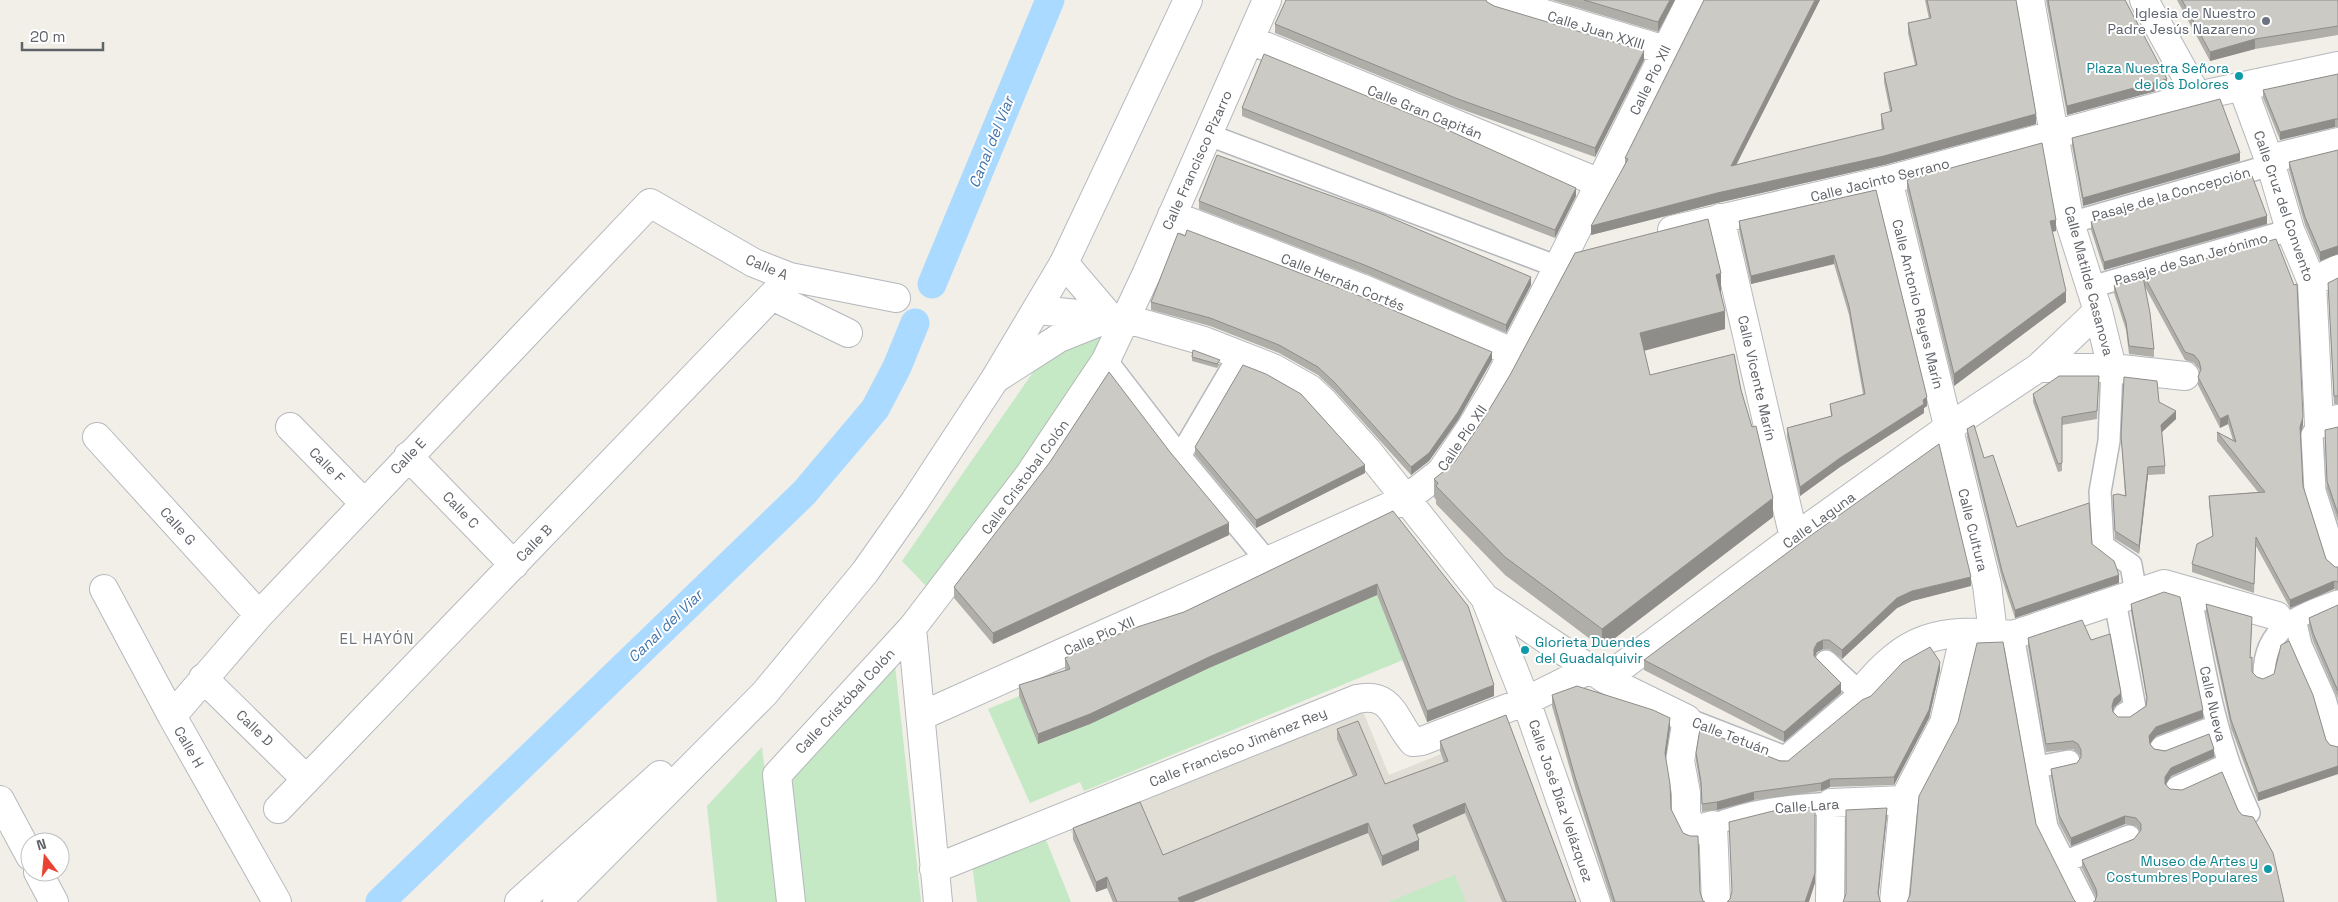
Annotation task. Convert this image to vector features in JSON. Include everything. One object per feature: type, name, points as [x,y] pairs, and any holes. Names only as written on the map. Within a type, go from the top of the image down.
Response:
[{"type":"street","points":[[557,902],[764,694],[865,572],[915,502],[995,379],[1038,310],[1064,263],[1188,0]]},
{"type":"street","name":"Calle Francisco Pizarro","points":[[1118,318],[1172,216],[1267,0]]},
{"type":"street","name":"Calle Juan XXIII","points":[[1498,0],[1664,50]]},
{"type":"street","name":"Calle Pío XII","points":[[921,716],[1406,499],[1441,472],[1472,428],[1560,263],[1690,0]]},
{"type":"street","name":"Calle Matilde Casanova","points":[[2030,0],[2070,223],[2095,299],[2112,368],[2109,441],[2100,492],[2103,546],[2131,565],[2125,597]]},
{"type":"street","points":[[2144,0],[2197,96]]},
{"type":"street","name":"Calle Gran Capitán","points":[[1250,40],[1600,183]]},
{"type":"street","name":"Calle Jacinto Serrano","points":[[1646,237],[1720,218],[1888,180],[2197,96],[2338,66]]},
{"type":"street","name":"Calle Cruz del Convento","points":[[2242,86],[2270,162],[2290,230],[2312,282],[2328,421],[2312,434],[2315,491],[2338,563]]},
{"type":"street","points":[[1209,134],[1560,263],[1590,252]]},
{"type":"street","points":[[2270,162],[2338,142]]},
{"type":"street","name":"Pasaje de la Concepción","points":[[2070,223],[2270,162]]},
{"type":"street","name":"Calle Antonio Reyes Marín","points":[[1888,180],[1948,428]]},
{"type":"street","name":"Calle A","points":[[650,203],[754,263],[781,286],[848,333]]},
{"type":"street","name":"Calle E","points":[[172,716],[259,615],[364,502],[650,203]]},
{"type":"street","name":"Calle Hernán Cortés","points":[[1172,216],[1361,288],[1512,352]]},
{"type":"street","name":"Calle Vicente Marín","points":[[1720,218],[1794,538]]},
{"type":"street","name":"Pasaje de San Jerónimo","points":[[2095,299],[2290,230]]},
{"type":"street","points":[[995,379],[1059,338],[1118,318],[1064,263]]},
{"type":"street","points":[[2312,282],[2338,269]]},
{"type":"street","name":"Calle A","points":[[781,286],[896,298]]},
{"type":"street","name":"Calle B","points":[[278,809],[781,286]]},
{"type":"street","name":"Calle Laguna","points":[[1598,674],[1948,428],[2038,368],[2095,299]]},
{"type":"street","name":"Calle José Díaz Velázquez","points":[[1038,310],[1118,318],[1204,341],[1273,368],[1310,389],[1367,450],[1484,598],[1526,700],[1596,902]]},
{"type":"street","name":"Calle Cristobal Colón","points":[[912,628],[1029,475],[1106,360],[1118,318]]},
{"type":"street","points":[[1180,456],[1240,354]]},
{"type":"street","points":[[1106,360],[1180,456],[1267,561]]},
{"type":"street","points":[[2038,368],[2112,368]]},
{"type":"street","name":"Calle Matilde Casanova","points":[[2112,368],[2185,376]]},
{"type":"street","name":"Calle F","points":[[290,427],[364,502]]},
{"type":"street","name":"Calle Cultura","points":[[1948,428],[1987,585],[2003,634]]},
{"type":"street","name":"Calle G","points":[[97,437],[259,615]]},
{"type":"street","name":"Calle C","points":[[408,456],[514,564]]},
{"type":"street","points":[[519,902],[663,773],[753,681],[915,502]]},
{"type":"street","name":"Calle Tetuán","points":[[1598,674],[1688,719],[1785,757],[1860,693],[1891,659],[1912,644],[1938,635],[1965,633],[2003,634],[2164,584],[2286,618]]},
{"type":"street","name":"Calle H","points":[[104,589],[172,716],[277,902]]},
{"type":"street","name":"Calle Nueva","points":[[2190,591],[2216,726],[2228,764],[2249,812]]},
{"type":"street","points":[[2124,714],[2135,708],[2125,597]]},
{"type":"street","name":"Calle José Díaz Velázquez","points":[[1484,598],[1598,674]]},
{"type":"street","points":[[2286,618],[2338,601]]},
{"type":"street","points":[[2264,675],[2266,651],[2285,625],[2286,618]]},
{"type":"street","points":[[2286,618],[2325,699],[2338,744]]},
{"type":"street","points":[[912,628],[938,902]]},
{"type":"street","name":"Calle Cristóbal Colón","points":[[791,902],[777,775],[912,628]]},
{"type":"street","points":[[1894,902],[1904,800],[1944,723],[1965,633]]},
{"type":"street","points":[[2003,634],[2037,767],[2048,827],[2085,902]]},
{"type":"street","points":[[1826,661],[1860,693]]},
{"type":"street","points":[[1526,700],[1598,674]]},
{"type":"street","name":"Calle D","points":[[203,678],[306,779]]},
{"type":"street","name":"Calle Francisco Jiménez Rey","points":[[934,869],[1357,699],[1375,698],[1384,701],[1391,707],[1406,735],[1413,742],[1422,742],[1526,700]]},
{"type":"street","points":[[1688,719],[1680,761],[1686,793],[1686,814],[1693,832],[1713,825],[1716,902]]},
{"type":"street","points":[[2160,747],[2216,726]]},
{"type":"street","points":[[2037,767],[2069,761]]},
{"type":"street","points":[[2177,787],[2228,764]]},
{"type":"street","points":[[0,800],[20,837]]},
{"type":"street","name":"Calle Lara","points":[[1713,825],[1734,817],[1775,807],[1904,800]]},
{"type":"street","points":[[1830,902],[1831,803]]},
{"type":"street","points":[[2066,861],[2129,836]]},
{"type":"street","points":[[43,882],[54,902]]},
{"type":"shaded area","points":[[1362,709],[1389,775],[1441,754],[1502,902],[1466,902],[1455,876],[1388,902],[1113,902],[1107,888],[1096,892],[1070,829]]},
{"type":"green space","points":[[1087,335],[1108,340],[929,589],[902,561],[1045,355]]},
{"type":"green space","points":[[1377,595],[1403,660],[1084,791],[1080,782],[1030,803],[988,709],[1019,696],[1039,744],[1090,724],[1209,668]]},
{"type":"green space","points":[[895,665],[921,902],[804,902],[791,781]]},
{"type":"green space","points":[[762,747],[780,902],[717,902],[707,806]]},
{"type":"green space","points":[[1044,835],[1071,902],[977,902],[972,864]]},
{"type":"green space","points":[[1455,875],[1466,902],[1388,902]]},
{"type":"building","points":[[1286,0],[1486,0],[1494,6],[1644,51],[1595,148],[1458,99],[1275,24]]},
{"type":"building","points":[[1584,0],[1670,0],[1658,22]]},
{"type":"building","points":[[1704,0],[1815,0],[1731,166],[1884,129],[1881,114],[1892,111],[1884,73],[1917,65],[1908,23],[1931,18],[1927,0],[2016,0],[2036,114],[1884,156],[1717,193],[1591,226],[1628,159],[1625,158]]},
{"type":"building","points":[[2048,0],[2125,0],[2167,79],[2067,106]]},
{"type":"building","points":[[2182,0],[2338,0],[2338,26],[2255,39],[2210,52]]},
{"type":"building","points":[[1264,54],[1430,122],[1576,188],[1555,230],[1242,108]]},
{"type":"building","points":[[2338,74],[2338,119],[2280,132],[2263,90]]},
{"type":"building","points":[[2220,99],[2240,153],[2083,198],[2072,138]]},
{"type":"building","points":[[2042,143],[2056,220],[2050,221],[2066,291],[1954,374],[1907,180]]},
{"type":"building","points":[[2338,150],[2338,246],[2320,252],[2305,217],[2289,162]]},
{"type":"building","points":[[1217,155],[1382,214],[1531,277],[1506,325],[1367,266],[1199,201]]},
{"type":"building","points":[[2252,176],[2267,216],[2104,262],[2091,222]]},
{"type":"building","points":[[1876,190],[1927,397],[1923,400],[1924,404],[1840,458],[1800,487],[1787,428],[1832,416],[1830,404],[1865,394],[1849,306],[1834,255],[1751,276],[1739,221]]},
{"type":"building","points":[[1708,219],[1721,273],[1716,275],[1725,311],[1640,333],[1650,375],[1734,354],[1741,390],[1752,427],[1756,426],[1773,498],[1602,629],[1505,557],[1436,486],[1438,483],[1434,479],[1454,463],[1484,418],[1510,375],[1575,253]]},
{"type":"building","points":[[1187,230],[1355,294],[1492,352],[1458,412],[1429,453],[1411,467],[1335,383],[1318,367],[1279,345],[1210,318],[1151,302],[1178,233],[1185,236]]},
{"type":"building","points":[[2276,239],[2294,285],[2297,284],[2303,417],[2300,427],[2303,486],[2326,559],[2335,567],[2338,567],[2338,582],[2334,581],[2290,600],[2256,537],[2254,584],[2192,564],[2197,544],[2213,536],[2209,496],[2265,492],[2217,432],[2236,442],[2228,415],[2220,419],[2198,377],[2201,369],[2199,361],[2194,355],[2185,352],[2144,276]]},
{"type":"building","points":[[2143,277],[2154,349],[2129,346],[2126,322],[2114,285]]},
{"type":"building","points":[[2338,278],[2338,396],[2334,396],[2328,283]]},
{"type":"building","points":[[1193,350],[1220,360],[1217,364],[1192,357]]},
{"type":"building","points":[[1243,365],[1266,374],[1301,394],[1365,465],[1256,520],[1195,447]]},
{"type":"building","points":[[1109,372],[1170,452],[1229,523],[993,633],[954,587],[1050,462]]},
{"type":"building","points":[[2059,376],[2099,376],[2097,411],[2062,417],[2062,463],[2058,464],[2033,394]]},
{"type":"building","points":[[2124,377],[2157,381],[2159,402],[2176,411],[2161,425],[2165,466],[2148,467],[2139,546],[2115,531],[2113,495],[2126,496],[2121,436]]},
{"type":"building","points":[[1974,425],[1984,458],[1993,455],[2017,527],[2089,503],[2092,544],[2114,561],[2119,575],[2015,610],[2002,571],[1967,429]]},
{"type":"building","points":[[2338,427],[2338,514],[2327,481],[2325,430]]},
{"type":"building","points":[[1939,444],[1971,577],[1912,591],[1897,598],[1842,650],[1829,640],[1817,643],[1814,649],[1814,656],[1841,683],[1784,732],[1644,660],[1803,541]]},
{"type":"building","points":[[1393,511],[1468,606],[1494,685],[1427,711],[1377,584],[1209,657],[1090,714],[1038,734],[1019,685],[1070,669],[1065,658],[1128,630],[1184,612]]},
{"type":"building","points":[[2164,592],[2180,597],[2203,710],[2156,727],[2149,736],[2150,744],[2154,749],[2165,751],[2209,734],[2214,749],[2171,768],[2165,777],[2165,784],[2170,789],[2182,790],[2222,772],[2238,810],[2242,815],[2253,817],[2273,853],[2284,902],[2093,902],[2097,895],[2096,889],[2082,860],[2134,839],[2141,830],[2141,824],[2136,818],[2125,816],[2071,838],[2059,815],[2051,769],[2077,763],[2081,757],[2081,750],[2078,744],[2073,741],[2046,744],[2028,638],[2082,620],[2091,640],[2110,634],[2121,693],[2114,699],[2113,712],[2118,717],[2130,717],[2146,706],[2147,698],[2131,604]]},
{"type":"building","points":[[2206,604],[2252,617],[2250,658],[2252,657],[2252,672],[2257,677],[2263,679],[2274,674],[2281,645],[2289,641],[2313,695],[2326,740],[2330,745],[2338,747],[2338,766],[2258,793],[2231,720]]},
{"type":"building","points":[[2338,605],[2338,691],[2313,633],[2309,618]]},
{"type":"building","points":[[2003,642],[2036,824],[2076,902],[1907,902],[1910,895],[1919,796],[1958,722],[1977,643]]},
{"type":"building","points":[[1930,647],[1940,662],[1929,710],[1894,777],[1830,779],[1821,783],[1754,792],[1702,804],[1701,782],[1696,753],[1700,729],[1780,761],[1788,761],[1862,700],[1871,696],[1903,662]]},
{"type":"building","points":[[1577,686],[1653,710],[1670,718],[1665,753],[1670,784],[1671,809],[1683,833],[1690,836],[1698,836],[1700,892],[1705,902],[1615,902],[1575,777],[1552,695]]},
{"type":"building","points":[[1506,715],[1576,902],[1506,902],[1465,803],[1413,825],[1419,840],[1382,856],[1368,823],[1178,898],[1180,902],[1117,902],[1107,877],[1096,882],[1073,828],[1140,802],[1163,855],[1357,775],[1337,729],[1358,721],[1385,784],[1448,761],[1440,741]]},
{"type":"building","points":[[1815,807],[1815,873],[1805,902],[1727,902],[1732,891],[1729,822],[1773,811]]},
{"type":"building","points":[[1887,808],[1878,893],[1881,902],[1843,902],[1846,894],[1846,810]]},
{"type":"waterway","name":"Canal del Viar","points":[[932,284],[1050,0]]},
{"type":"waterway","name":"Canal del Viar","points":[[380,902],[804,493],[875,409],[897,367],[915,323]]},
{"type":"place","name":"Iglesia de Nuestro Padre Jesús Nazareno","points":[[2266,21]]},
{"type":"place","name":"Plaza Nuestra Señora de los Dolores","points":[[2239,76]]},
{"type":"place","name":"Glorieta Duendes del Guadalquivir","points":[[1525,650]]},
{"type":"place","name":"Museo de Artes y Costumbres Populares","points":[[2268,869]]},
{"type":"district","name":"EL HAYÓN","points":[[377,638]]}]
